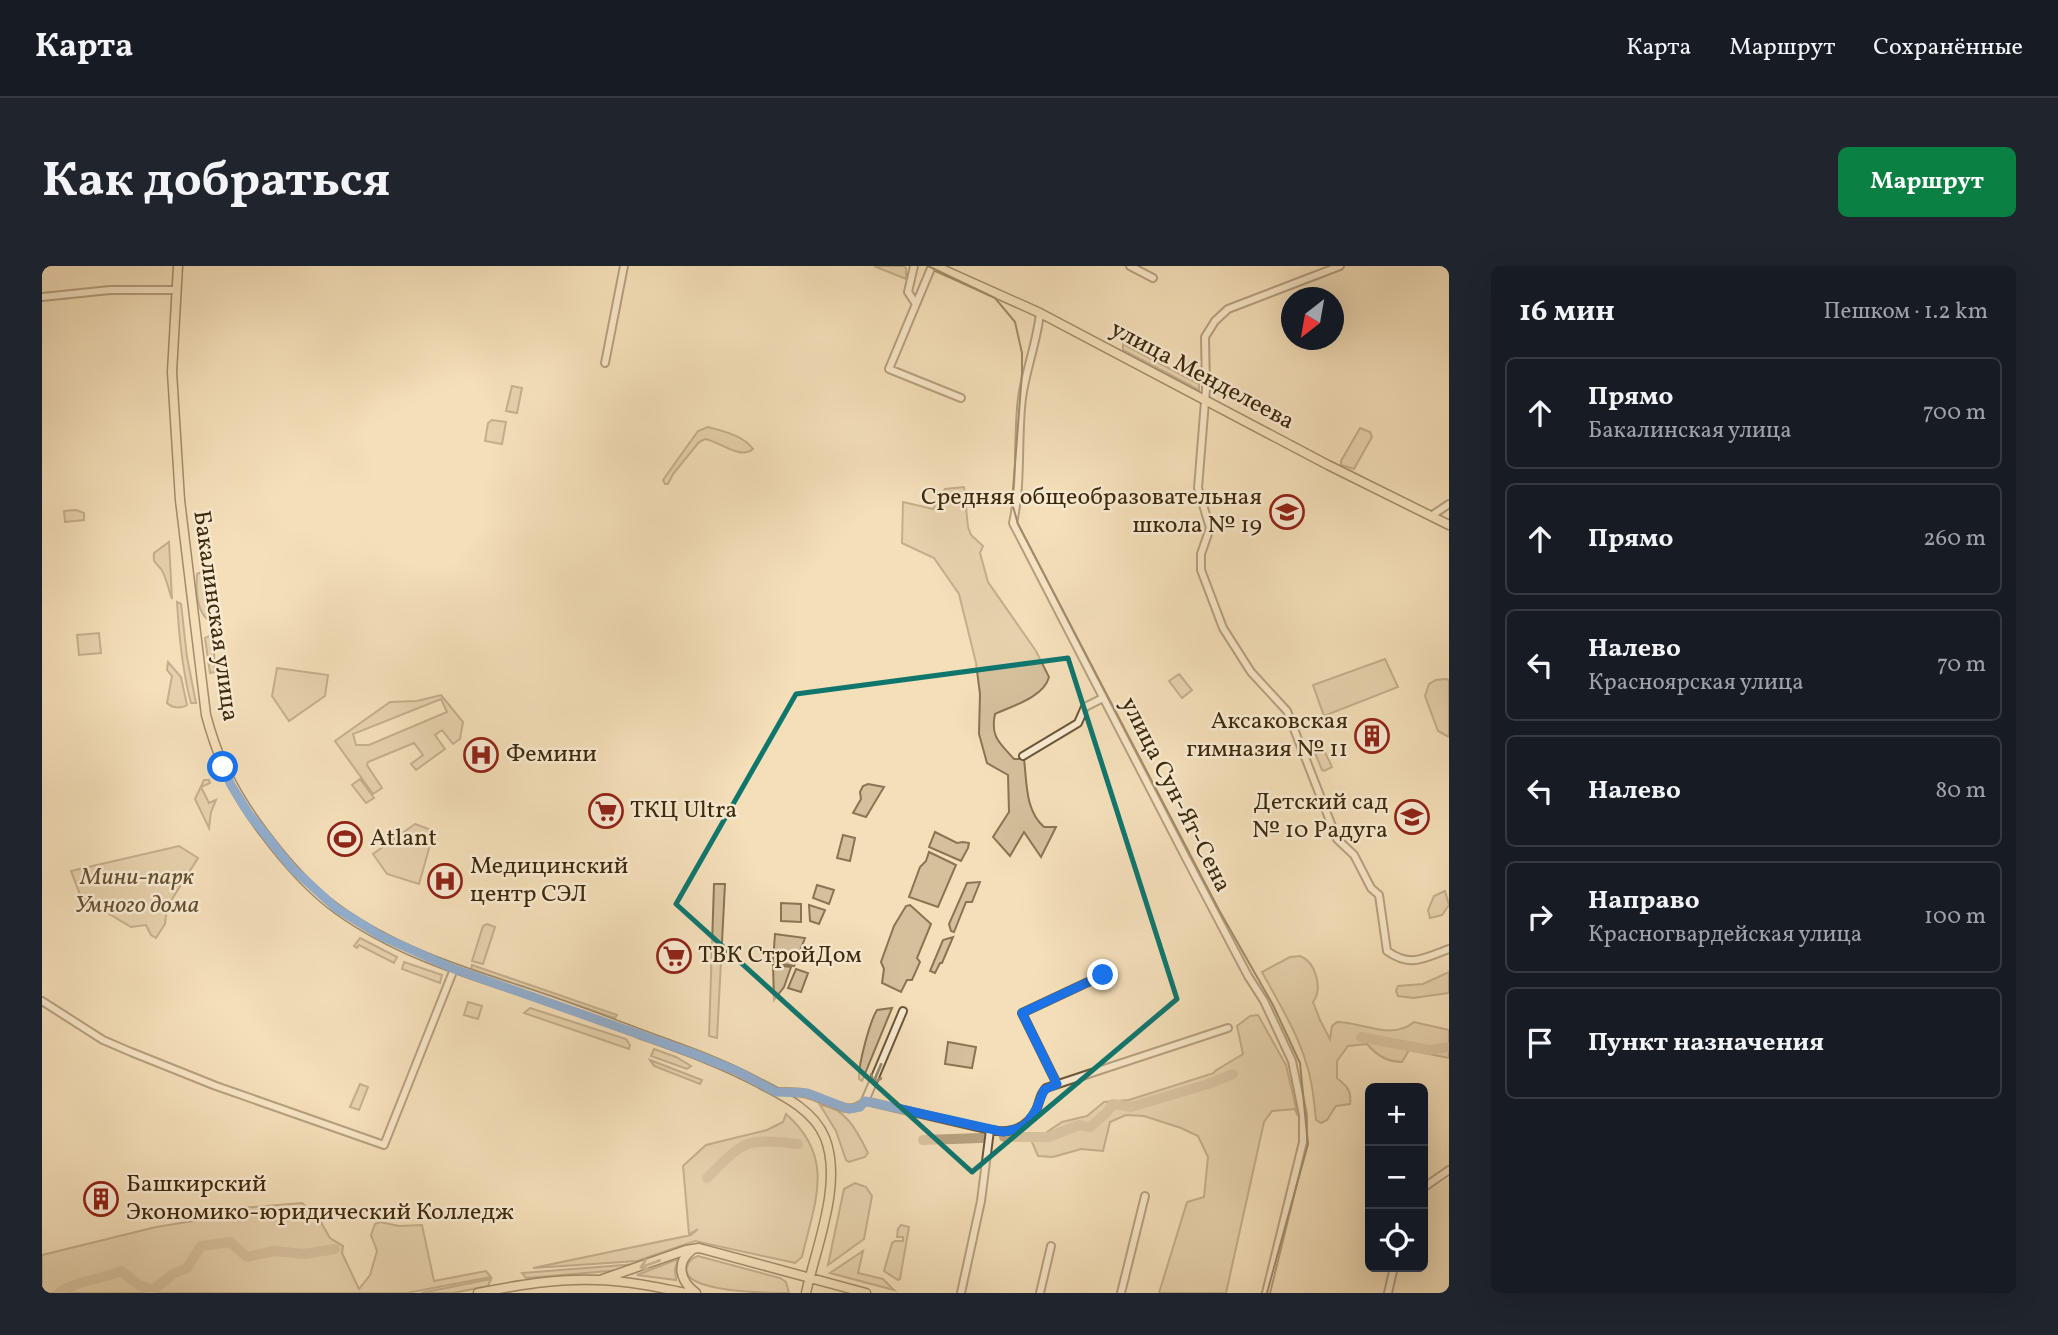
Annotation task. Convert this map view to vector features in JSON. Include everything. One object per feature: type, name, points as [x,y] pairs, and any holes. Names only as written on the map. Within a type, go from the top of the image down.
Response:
[{"type":"main road","points":[[177,290],[178,266]]},
{"type":"main road","name":"улица Менделеева","points":[[934,266],[1040,313],[1340,471],[1449,525]]},
{"type":"main road","name":"Бакалинская улица","points":[[177,290],[172,372],[180,500],[204,707],[212,739],[231,785],[280,855],[315,891],[336,908],[381,936],[454,969],[737,1071],[804,1110],[824,1135],[831,1154],[828,1202],[806,1293]]},
{"type":"main road","points":[[696,1293],[685,1283],[681,1268],[686,1256],[699,1248]]},
{"type":"main road","points":[[600,1280],[699,1248],[866,1293]]},
{"type":"main road","points":[[478,1293],[565,1280],[638,1283],[686,1293]]},
{"type":"street","points":[[605,363],[624,266]]},
{"type":"street","points":[[914,266],[908,292],[916,304]]},
{"type":"street","points":[[934,266],[889,369],[961,398]]},
{"type":"street","points":[[1130,266],[1153,278]]},
{"type":"street","points":[[1340,266],[1228,309],[1215,321],[1205,337],[1206,400],[1199,488],[1210,528],[1201,554],[1201,570],[1223,628],[1251,672],[1287,711],[1337,839],[1354,855],[1371,888],[1379,895],[1387,951],[1400,960],[1414,961],[1449,949]]},
{"type":"street","points":[[42,297],[110,290],[177,290]]},
{"type":"street","name":"улица Сун-Ят-Сена","points":[[1040,313],[1038,333],[1022,397],[1017,504],[1013,523],[1248,976],[1264,1001],[1292,1061],[1303,1115],[1303,1142],[1266,1293]]},
{"type":"street","points":[[1431,516],[1449,504]]},
{"type":"street","points":[[1023,756],[1078,723],[1085,707],[1103,698]]},
{"type":"street","points":[[42,1001],[103,1040],[131,1052],[216,1086],[384,1144],[454,969]]},
{"type":"street","points":[[1057,1084],[1022,1013],[1103,975]]},
{"type":"street","points":[[776,1092],[807,1093],[849,1109],[860,1107],[865,1101],[903,1011]]},
{"type":"street","points":[[865,1101],[1004,1132],[1020,1128],[1032,1116],[1044,1090],[1228,1028]]},
{"type":"street","points":[[961,1293],[981,1201],[990,1130]]},
{"type":"street","points":[[1428,1185],[1449,1170]]},
{"type":"street","points":[[1121,1293],[1145,1196]]},
{"type":"street","points":[[1040,1293],[1051,1245]]},
{"type":"street","points":[[1388,1293],[1393,1272]]},
{"type":"highlighted area","points":[[1068,658],[1177,999],[972,1172],[676,904],[796,694]]},
{"type":"green space","points":[[874,266],[903,266],[906,268],[906,279]]},
{"type":"green space","points":[[1123,344],[1199,384],[1199,390],[1123,350]]},
{"type":"green space","points":[[512,386],[522,388],[517,413],[506,411]]},
{"type":"green space","points":[[492,420],[506,422],[502,444],[485,441],[488,423]]},
{"type":"green space","points":[[708,427],[739,437],[753,449],[742,453],[705,439],[699,442],[668,484],[665,484],[663,480],[698,431]]},
{"type":"green space","points":[[1360,428],[1370,432],[1372,437],[1354,469],[1341,465],[1341,461]]},
{"type":"green space","points":[[964,487],[968,527],[971,535],[983,546],[980,553],[988,582],[1036,651],[1049,677],[1041,690],[1034,695],[995,714],[994,722],[995,734],[1001,744],[1014,759],[1024,759],[1028,796],[1033,813],[1044,827],[1056,827],[1041,857],[1024,832],[1010,856],[993,837],[1009,812],[1008,775],[987,763],[979,734],[980,694],[976,663],[959,594],[934,558],[902,543],[903,502],[933,509],[945,489]]},
{"type":"green space","points":[[76,510],[84,513],[84,520],[65,522],[64,511]]},
{"type":"green space","points":[[169,542],[172,599],[161,569],[154,559],[154,553]]},
{"type":"green space","points":[[206,570],[209,620],[199,606],[197,593],[197,574]]},
{"type":"green space","points":[[177,602],[181,604],[196,703],[191,703],[185,678]]},
{"type":"green space","points":[[99,633],[101,653],[79,655],[77,635]]},
{"type":"green space","points":[[213,634],[215,672],[210,673],[205,638]]},
{"type":"green space","points":[[1385,659],[1398,687],[1324,716],[1313,685]]},
{"type":"green space","points":[[168,662],[181,677],[187,705],[185,706],[174,707],[167,703],[172,676],[167,670]]},
{"type":"green space","points":[[277,668],[328,675],[325,696],[289,721],[272,696]]},
{"type":"green space","points":[[1179,674],[1192,690],[1182,698],[1169,681]]},
{"type":"green space","points":[[1449,680],[1449,737],[1438,731],[1425,696],[1429,684]]},
{"type":"green space","points":[[441,695],[463,722],[460,739],[453,744],[442,730],[435,735],[445,749],[416,770],[411,764],[423,755],[414,743],[368,762],[367,765],[382,788],[373,794],[335,741],[390,702],[417,701]],"holes":[[[441,699],[447,712],[369,745],[356,745],[353,734]]]},
{"type":"green space","points":[[1323,748],[1332,767],[1324,771],[1315,753]]},
{"type":"green space","points":[[360,779],[374,798],[366,803],[352,785]]},
{"type":"green space","points":[[204,780],[209,780],[210,783],[201,787],[209,803],[216,800],[209,828],[195,799]]},
{"type":"green space","points":[[868,784],[884,787],[866,817],[853,813],[861,799],[863,786]]},
{"type":"green space","points":[[415,824],[434,831],[419,884],[387,874],[373,854]]},
{"type":"green space","points":[[935,832],[957,843],[969,843],[961,861],[929,847]]},
{"type":"green space","points":[[843,835],[855,838],[850,861],[837,858]]},
{"type":"green space","name":"Мини-парк Умного дома","points":[[179,846],[198,858],[167,907],[165,924],[156,938],[151,935],[146,925],[131,927],[81,897],[71,871]]},
{"type":"green space","points":[[929,852],[956,865],[938,907],[909,897],[920,867]]},
{"type":"green space","points":[[980,882],[972,902],[966,902],[954,932],[951,931],[949,924],[967,883]]},
{"type":"green space","points":[[714,884],[725,884],[717,1038],[709,1036]]},
{"type":"green space","points":[[817,885],[834,890],[829,904],[813,898]]},
{"type":"green space","points":[[1445,891],[1449,905],[1442,915],[1430,918],[1428,910],[1434,896]]},
{"type":"green space","points":[[781,903],[801,904],[801,922],[781,921]]},
{"type":"green space","points":[[809,905],[825,910],[819,924],[810,921]]},
{"type":"green space","points":[[910,905],[931,924],[917,958],[920,962],[912,980],[907,980],[901,992],[882,983],[884,969],[881,962],[894,926],[906,906]]},
{"type":"green space","points":[[487,924],[495,927],[483,964],[472,961],[483,926]]},
{"type":"green space","points":[[775,934],[805,938],[794,966],[773,962]]},
{"type":"green space","points":[[953,937],[942,963],[935,973],[930,971],[943,940]]},
{"type":"green space","points":[[360,938],[397,957],[394,963],[359,945],[357,948],[354,946]]},
{"type":"green space","points":[[1300,956],[1306,959],[1314,970],[1318,983],[1313,1002],[1330,1039],[1332,1026],[1337,1022],[1396,1030],[1414,1022],[1449,1030],[1449,1058],[1409,1050],[1402,1062],[1397,1062],[1382,1057],[1367,1044],[1348,1046],[1337,1061],[1337,1078],[1348,1089],[1350,1104],[1336,1106],[1327,1120],[1321,1123],[1316,1120],[1311,1080],[1303,1054],[1262,972],[1290,957]]},
{"type":"green space","points":[[404,962],[442,975],[440,983],[402,969]]},
{"type":"green space","points":[[472,965],[617,1015],[615,1018],[471,969]]},
{"type":"green space","points":[[773,965],[791,967],[784,987],[774,1000]]},
{"type":"green space","points":[[796,969],[808,973],[801,992],[788,988]]},
{"type":"green space","points":[[1449,972],[1449,993],[1413,998],[1398,996],[1398,986],[1423,984]]},
{"type":"green space","points":[[468,1002],[482,1006],[478,1019],[464,1015]]},
{"type":"green space","points":[[530,1008],[626,1039],[630,1045],[629,1049],[524,1013]]},
{"type":"green space","points":[[892,1008],[862,1081],[859,1079],[860,1064],[874,1016],[877,1010]]},
{"type":"green space","points":[[1258,1015],[1286,1065],[1298,1116],[1295,1109],[1272,1111],[1264,1122],[1226,1293],[1159,1293],[1187,1202],[1204,1197],[1208,1157],[1198,1136],[1144,1116],[1126,1115],[1110,1122],[1103,1151],[1081,1149],[1053,1157],[1038,1156],[1032,1142],[1062,1122],[1087,1116],[1104,1102],[1129,1100],[1214,1073],[1243,1054],[1237,1026],[1250,1016]]},
{"type":"green space","points":[[948,1042],[976,1047],[972,1068],[945,1064]]},
{"type":"green space","points":[[654,1049],[691,1066],[687,1069],[651,1056]]},
{"type":"green space","points":[[650,1060],[702,1080],[700,1084],[654,1066]]},
{"type":"green space","points":[[360,1084],[368,1087],[359,1110],[350,1107]]},
{"type":"green space","points":[[820,1105],[837,1111],[850,1122],[868,1153],[865,1157],[849,1162],[846,1160],[836,1131]]},
{"type":"green space","points":[[786,1114],[802,1130],[811,1147],[818,1181],[802,1257],[795,1263],[695,1241],[637,1261],[533,1268],[691,1235],[698,1229],[689,1234],[683,1166],[706,1145],[767,1130],[783,1122]]},
{"type":"green space","points":[[855,1183],[866,1187],[872,1196],[864,1239],[828,1265],[844,1189]]},
{"type":"green space","points":[[302,1203],[318,1217],[330,1238],[343,1246],[342,1253],[359,1289],[370,1275],[377,1251],[371,1235],[375,1224],[380,1222],[399,1226],[422,1225],[434,1281],[486,1271],[491,1277],[407,1293],[42,1293],[42,1255],[156,1227],[206,1219],[205,1211]]},
{"type":"green space","points":[[901,1225],[909,1227],[898,1280],[884,1271],[892,1243],[903,1241],[903,1237],[897,1237]]},
{"type":"green space","points":[[863,1251],[858,1273],[883,1279],[894,1290],[830,1273]]},
{"type":"green space","points":[[698,1256],[780,1278],[786,1282],[789,1293],[729,1290],[697,1282],[688,1276],[687,1267],[691,1260]]},
{"type":"green space","points":[[678,1259],[676,1280],[637,1275]]},
{"type":"green space","points":[[637,1264],[621,1270],[526,1278],[522,1273]]},
{"type":"green space","points":[[491,1279],[488,1286],[453,1293],[421,1293]]},
{"type":"waterway","points":[[1361,1037],[1429,1050],[1449,1047]]},
{"type":"waterway","points":[[1004,1137],[1049,1137],[1079,1125],[1090,1127],[1113,1104],[1131,1107],[1233,1074]]},
{"type":"waterway","points":[[923,1140],[981,1138]]},
{"type":"waterway","points":[[707,1178],[747,1144],[767,1141],[798,1144]]},
{"type":"waterway","points":[[59,1293],[73,1285],[121,1271],[139,1285],[153,1290],[173,1274],[187,1268],[201,1246],[230,1242],[247,1257],[274,1251],[304,1254],[335,1249]]},
{"type":"tram line","points":[[928,266],[995,298],[1015,322],[1022,353],[1012,503],[1018,524],[1219,910],[1273,1005],[1300,1063],[1308,1144],[1267,1293]]},
{"type":"place","name":"Средняя общеобразовательная школа № 19","points":[[1287,512]]},
{"type":"place","name":"Аксаковская гимназия № 11","points":[[1372,736]]},
{"type":"place","name":"Фемини","points":[[481,755]]},
{"type":"place","name":"ТКЦ Ultra","points":[[606,811]]},
{"type":"place","name":"Детский сад № 10 Радуга","points":[[1412,817]]},
{"type":"place","name":"Atlant","points":[[345,839]]},
{"type":"place","name":"Медицинский центр СЭЛ","points":[[445,881]]},
{"type":"place","name":"ТВК СтройДом","points":[[674,956]]},
{"type":"place","name":"Башкирский Экономико-юридический Колледж","points":[[101,1199]]},
{"type":"route","points":[[223,767],[249,814],[280,855],[315,891],[360,924],[405,948],[454,969],[692,1053],[737,1071],[776,1092],[807,1093],[849,1109],[860,1107],[865,1101],[990,1130],[1012,1131],[1027,1123],[1044,1090],[1057,1084],[1022,1013],[1103,975]]}]
